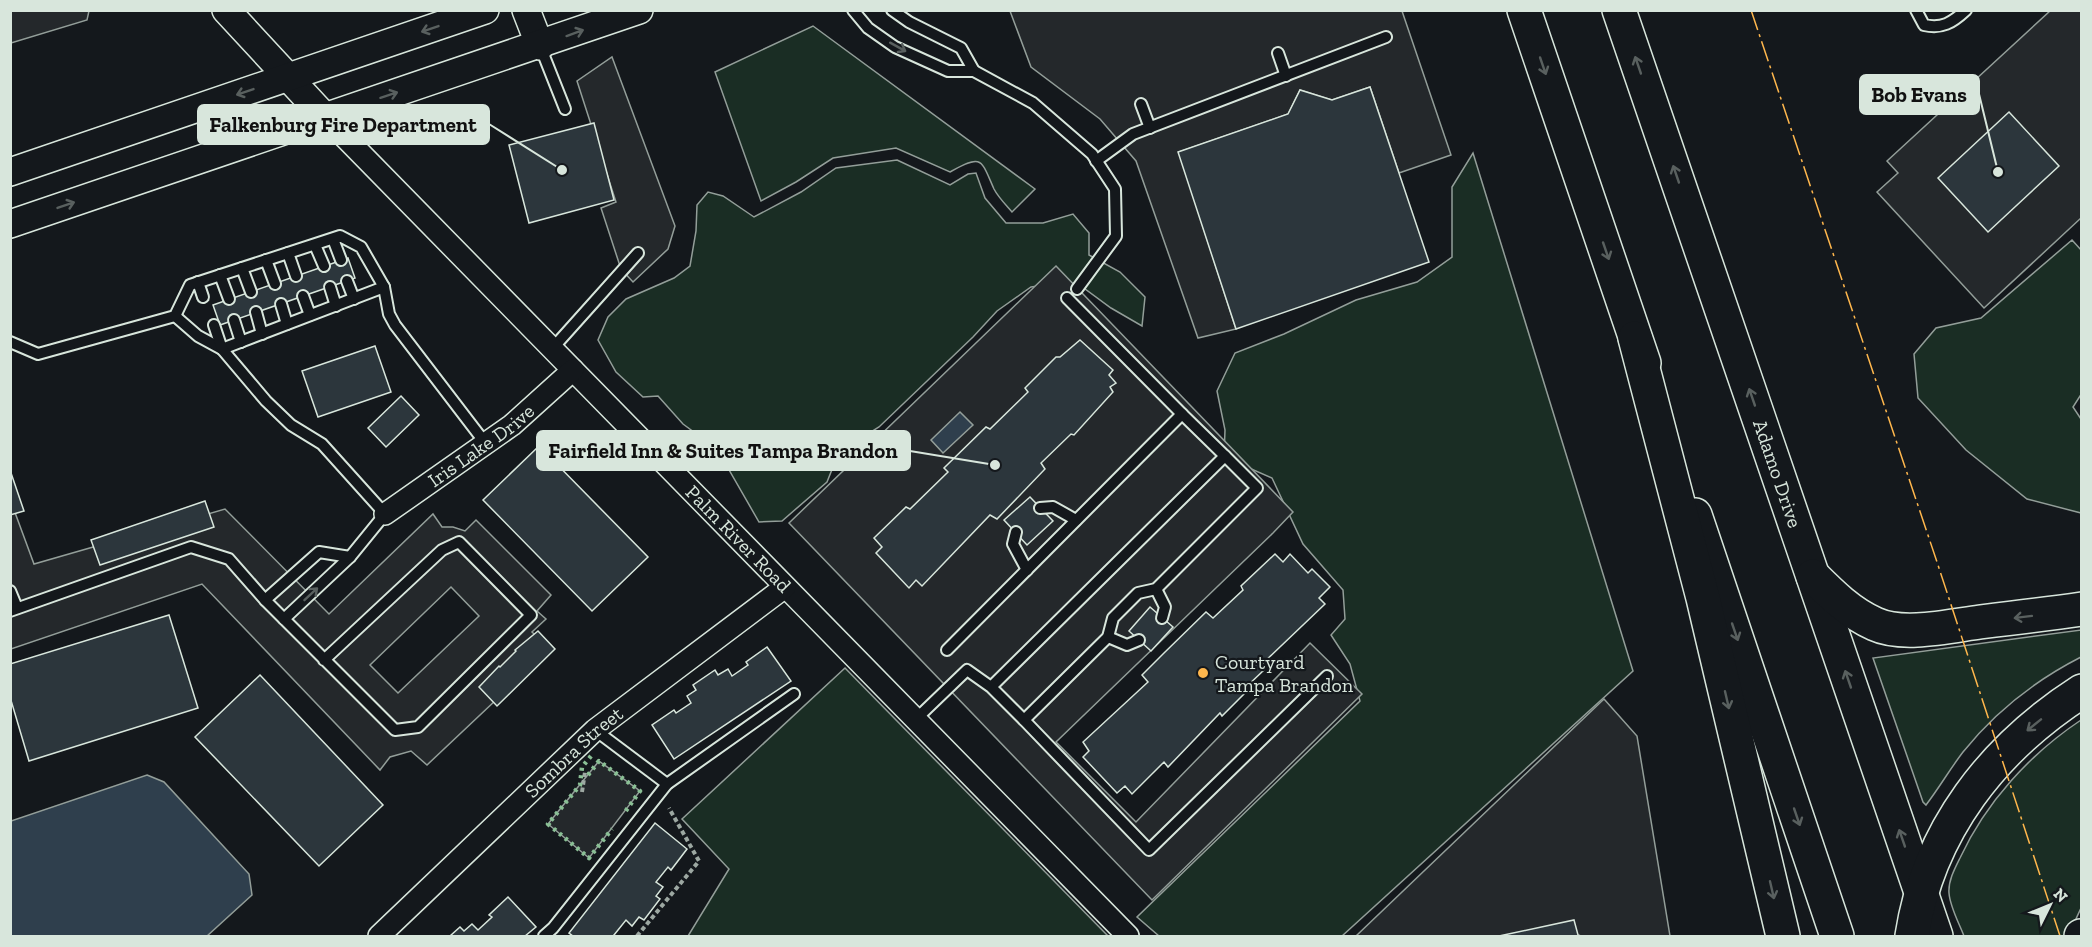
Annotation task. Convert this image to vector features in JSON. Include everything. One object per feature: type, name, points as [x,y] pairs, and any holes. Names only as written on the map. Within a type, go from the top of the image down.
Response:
[{"type":"main road","points":[[1524,10],[1837,936]]},
{"type":"main road","name":"Adamo Drive","points":[[1619,10],[1936,936]]},
{"type":"main road","points":[[1635,338],[1703,598],[1784,936]]},
{"type":"main road","points":[[1813,576],[1836,599],[1857,614],[1875,625],[1898,629],[1930,628],[2082,609]]},
{"type":"main road","points":[[1911,936],[1921,894],[1934,858],[1951,823],[1976,784],[2030,729],[2082,691]]},
{"type":"street","name":"Palm River Road","points":[[226,10],[324,116],[1128,936]]},
{"type":"street","points":[[10,172],[486,10]]},
{"type":"street","points":[[526,10],[540,46]]},
{"type":"street","points":[[10,224],[324,116],[540,46],[639,10]]},
{"type":"street","name":"Iris Lake Drive","points":[[385,514],[486,444],[530,410],[573,370]]},
{"type":"street","name":"Sombra Street","points":[[380,936],[595,730],[785,587]]},
{"type":"lane","points":[[853,10],[868,28],[896,47],[948,71],[974,71],[1034,103],[1092,154],[1115,189],[1116,236],[1077,289]]},
{"type":"lane","points":[[892,10],[909,22],[962,48],[974,71]]},
{"type":"lane","points":[[1916,10],[1924,26],[1936,28],[1952,23],[1966,10]]},
{"type":"lane","points":[[1096,161],[1133,134],[1386,38]]},
{"type":"lane","points":[[540,46],[565,109]]},
{"type":"lane","points":[[1278,53],[1286,76]]},
{"type":"lane","points":[[1141,104],[1150,128]]},
{"type":"lane","points":[[10,342],[39,354],[175,316],[190,285],[340,236],[361,247],[384,287],[389,314],[395,325],[486,444]]},
{"type":"lane","points":[[333,239],[341,260]]},
{"type":"lane","points":[[315,244],[324,266]]},
{"type":"lane","points":[[552,349],[638,252]]},
{"type":"lane","points":[[288,253],[296,276]]},
{"type":"lane","points":[[266,260],[275,284]]},
{"type":"lane","points":[[242,268],[250,292]]},
{"type":"lane","points":[[220,275],[229,299]]},
{"type":"lane","points":[[347,281],[354,299]]},
{"type":"lane","points":[[198,282],[203,297]]},
{"type":"lane","points":[[330,287],[336,306]]},
{"type":"lane","points":[[175,316],[198,336],[222,349],[384,287]]},
{"type":"lane","points":[[303,296],[310,315]]},
{"type":"lane","points":[[1024,720],[1108,637],[1113,618],[1129,601],[1138,593],[1156,589],[1257,488],[1067,298]]},
{"type":"lane","points":[[281,304],[287,324]]},
{"type":"lane","points":[[256,312],[262,334]]},
{"type":"lane","points":[[234,320],[241,342]]},
{"type":"lane","points":[[214,326],[222,349],[266,401],[291,425],[322,444],[385,514],[350,557],[284,619]]},
{"type":"lane","points":[[947,650],[1182,414]]},
{"type":"lane","points":[[991,687],[1225,456]]},
{"type":"lane","points":[[1040,508],[1053,507],[1076,520]]},
{"type":"lane","points":[[1016,532],[1013,544],[1027,570]]},
{"type":"lane","points":[[10,591],[14,610],[191,547],[229,559],[284,619],[324,660],[395,730],[418,727],[531,615],[459,543],[442,550],[324,660]]},
{"type":"lane","points":[[266,600],[319,552],[350,557]]},
{"type":"lane","points":[[1156,589],[1165,607],[1162,618]]},
{"type":"lane","points":[[1108,637],[1128,645],[1139,640]]},
{"type":"lane","points":[[915,720],[967,670],[991,687],[1149,850],[1327,676]]},
{"type":"lane","points":[[544,936],[553,928],[663,788],[794,694]]},
{"type":"lane","points":[[595,730],[663,788]]},
{"type":"path","points":[[637,936],[699,861],[663,788]]},
{"type":"green space","points":[[813,26],[1035,189],[1012,212],[996,192],[979,162],[969,163],[950,172],[896,148],[833,158],[761,201],[715,72]]},
{"type":"green space","points":[[1473,153],[1633,671],[1342,936],[1159,936],[1137,917],[1360,701],[1350,664],[1331,635],[1345,619],[1343,590],[1303,544],[1272,478],[1224,457],[1225,430],[1217,391],[1235,353],[1284,334],[1356,300],[1417,282],[1452,257],[1452,187]]},
{"type":"green space","points":[[897,160],[950,185],[968,174],[976,173],[985,198],[1006,223],[1043,223],[1073,214],[1089,233],[1089,255],[1120,272],[1145,297],[1142,326],[1085,289],[1054,284],[1031,287],[997,311],[879,427],[839,452],[827,482],[782,521],[759,522],[717,449],[683,424],[658,396],[643,397],[616,372],[598,340],[608,317],[626,299],[674,278],[690,266],[696,231],[697,205],[708,192],[723,196],[754,217],[801,192],[836,168]]},
{"type":"green space","points":[[2072,240],[2082,251],[2082,393],[2073,407],[2081,419],[2081,513],[2027,499],[1966,450],[1918,398],[1914,354],[1936,328],[1981,318]]},
{"type":"green space","points":[[2081,630],[2081,657],[2048,676],[2003,710],[1975,737],[1926,805],[1923,802],[1873,658]]},
{"type":"green space","points":[[845,668],[1108,936],[688,936],[729,869],[682,819]]},
{"type":"green space","points":[[2081,720],[2081,908],[2068,936],[1964,936],[1951,904],[1949,888],[1954,870],[1971,837],[2011,781],[2044,748]]},
{"type":"shaded area","points":[[11,10],[89,11],[87,20],[11,43]]},
{"type":"shaded area","points":[[1010,11],[1402,11],[1451,155],[1399,173],[1370,87],[1332,100],[1300,90],[1288,114],[1179,152],[1236,329],[1198,338],[1136,161],[1100,119],[1031,67]]},
{"type":"shaded area","points":[[2050,11],[2081,11],[2081,218],[1984,308],[1877,192],[1898,173],[1887,161]]},
{"type":"shaded area","points":[[612,57],[675,226],[668,249],[633,282],[621,269],[601,208],[616,202],[577,81]]},
{"type":"shaded area","points":[[1056,266],[1293,512],[1056,742],[1136,822],[1310,643],[1362,694],[1152,900],[789,523]]},
{"type":"shaded area","points":[[10,499],[34,564],[225,509],[329,614],[433,514],[442,527],[453,527],[465,531],[476,520],[551,595],[537,611],[546,619],[532,632],[550,649],[427,765],[411,751],[390,757],[380,770],[202,584],[11,649]],"holes":[[[451,587],[479,616],[398,693],[370,665]]]},
{"type":"shaded area","points":[[1604,699],[1637,736],[1670,936],[1356,936]]},
{"type":"shaded area","points":[[599,761],[640,791],[589,858],[548,824]]},
{"type":"water","points":[[960,412],[973,425],[943,453],[931,440]]},
{"type":"water","points":[[147,775],[164,782],[249,874],[252,895],[207,936],[11,936],[11,821]]},
{"type":"building","points":[[1370,87],[1429,262],[1236,329],[1178,152],[1288,114],[1300,90],[1332,100]]},
{"type":"building","points":[[2009,112],[2059,166],[1988,232],[1938,178]]},
{"type":"building","points":[[594,123],[614,200],[529,223],[509,145]]},
{"type":"building","points":[[348,258],[355,278],[220,325],[213,305]]},
{"type":"building","points":[[1080,340],[1113,370],[1109,375],[1116,383],[1110,387],[1113,392],[1074,435],[1071,434],[1041,463],[1045,469],[997,519],[990,515],[922,586],[916,580],[909,588],[876,553],[882,547],[874,538],[906,507],[910,509],[948,472],[944,468],[986,427],[990,429],[1028,392],[1025,388],[1056,357],[1060,357]]},
{"type":"building","points":[[375,346],[391,392],[318,417],[302,371]]},
{"type":"building","points":[[401,396],[419,415],[386,447],[368,428]]},
{"type":"building","points":[[539,446],[648,557],[592,611],[483,500]]},
{"type":"building","points":[[10,470],[24,511],[10,515]]},
{"type":"building","points":[[1030,497],[1053,521],[1027,545],[1004,520]]},
{"type":"building","points":[[205,501],[214,527],[100,565],[91,540]]},
{"type":"building","name":"Courtyard Tampa Brandon","points":[[1275,554],[1283,562],[1290,554],[1308,573],[1312,569],[1330,587],[1319,598],[1325,604],[1260,666],[1264,670],[1243,690],[1244,694],[1222,716],[1220,713],[1168,767],[1164,762],[1132,794],[1125,786],[1117,793],[1083,757],[1089,751],[1083,742],[1148,682],[1142,675],[1164,653],[1206,612],[1213,618],[1243,590],[1241,586]]},
{"type":"building","points":[[1150,607],[1173,627],[1151,651],[1129,631]]},
{"type":"building","points":[[169,615],[198,708],[29,761],[10,697],[10,664]]},
{"type":"building","points":[[538,631],[555,649],[497,706],[479,687],[515,650]]},
{"type":"building","points":[[767,647],[791,681],[674,759],[652,725],[674,710],[676,713],[691,703],[687,696],[696,690],[693,685],[715,670],[718,675],[728,669],[732,676],[748,665],[746,662]]},
{"type":"building","points":[[260,675],[383,805],[319,866],[195,737]]},
{"type":"building","points":[[655,823],[687,849],[671,870],[668,867],[656,882],[663,887],[656,896],[660,899],[644,920],[639,917],[632,926],[626,920],[615,936],[573,936],[569,933]]},
{"type":"building","points":[[508,897],[536,927],[525,936],[450,936],[460,927],[464,931],[472,924],[478,930],[492,917],[489,915]]},
{"type":"building","points":[[1574,920],[1578,935],[1581,936],[1499,936]]},
{"type":"hedge","points":[[591,756],[582,767],[580,785],[548,824],[589,858],[612,829]]},
{"type":"hedge","points":[[588,775],[599,761],[640,791],[625,812]]},
{"type":"power","points":[[1751,10],[2060,936]]},
{"type":"place","name":"Falkenburg Fire Department","points":[[562,170]]},
{"type":"place","name":"Bob Evans","points":[[1998,172]]},
{"type":"place","name":"Fairfield Inn & Suites Tampa Brandon","points":[[995,465]]},
{"type":"place","name":"Courtyard Tampa Brandon","points":[[1203,673]]}]
